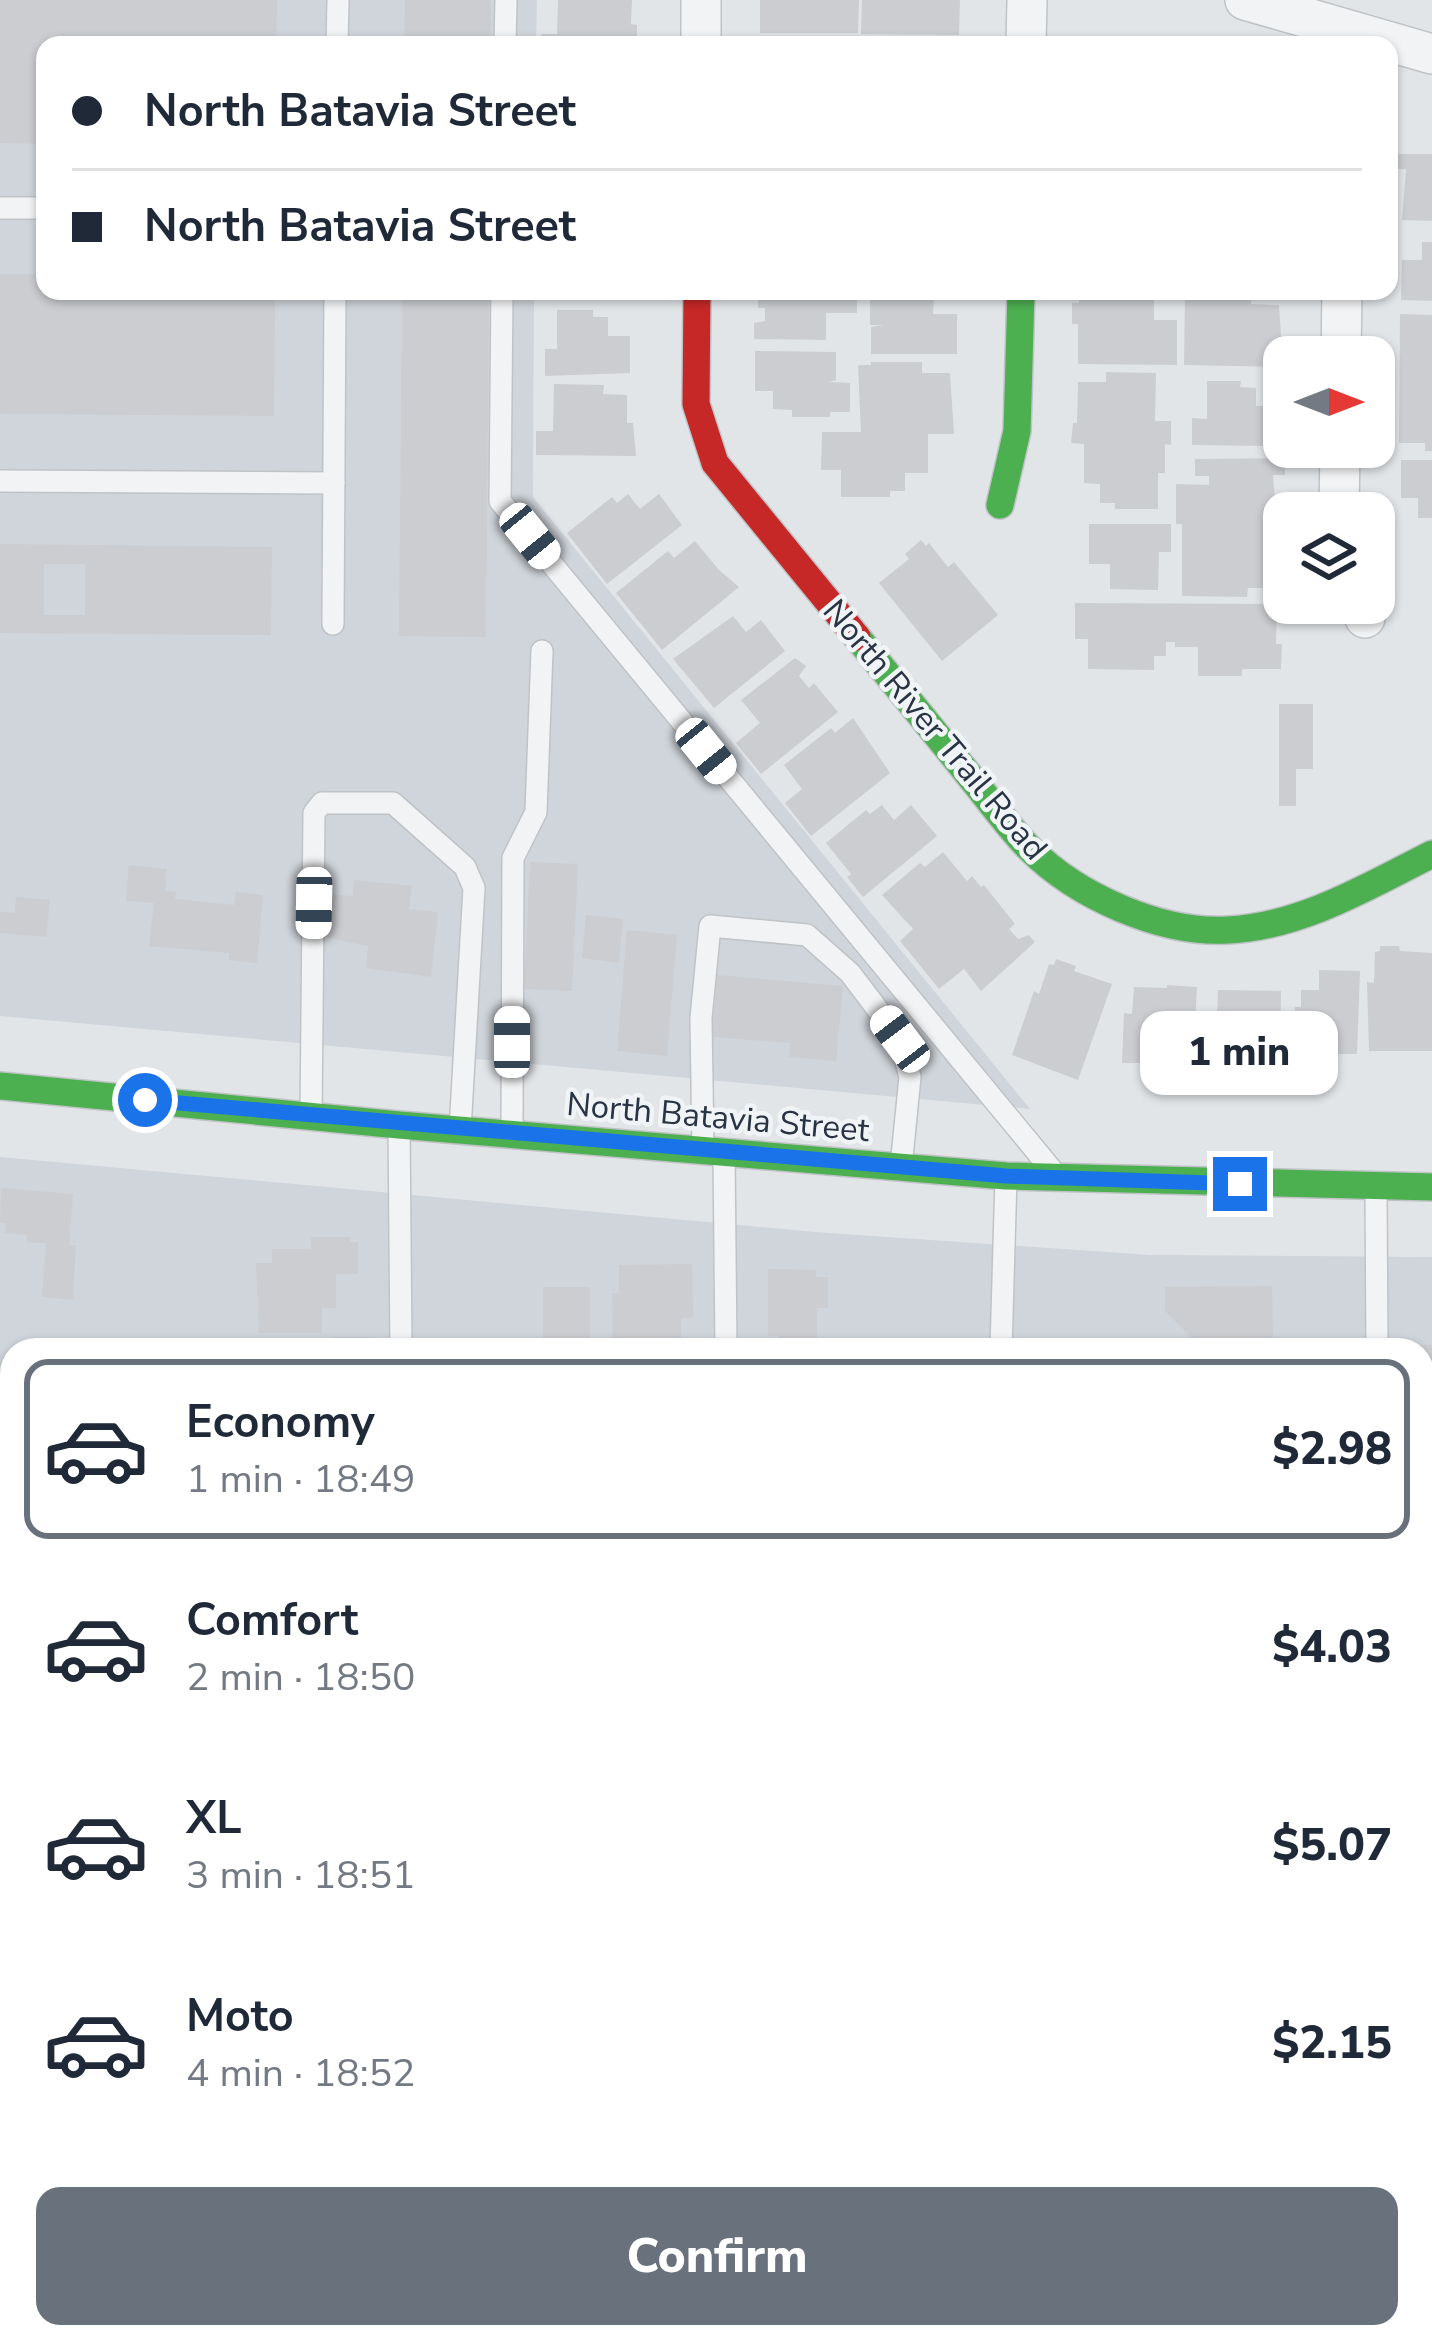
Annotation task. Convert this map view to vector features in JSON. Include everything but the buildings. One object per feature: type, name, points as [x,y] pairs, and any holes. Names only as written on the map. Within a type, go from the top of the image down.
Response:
[{"type":"main road","name":"North River Trail Road","points":[[698,300],[696,404],[716,463],[1031,850],[1076,887],[1152,922],[1197,931],[1241,930],[1324,907],[1432,854]]},
{"type":"main road","points":[[1000,505],[1017,431],[1021,300]]},
{"type":"main road","name":"North Batavia Street","points":[[0,1086],[399,1126],[1006,1176],[1432,1187]]},
{"type":"street","points":[[700,36],[701,0]]},
{"type":"street","points":[[1026,36],[1028,0]]},
{"type":"street","points":[[1245,0],[1340,36]]},
{"type":"street","points":[[1398,48],[1432,54]]},
{"type":"street","points":[[1341,336],[1342,300]]},
{"type":"lane","points":[[337,36],[338,0]]},
{"type":"lane","points":[[505,36],[506,0]]},
{"type":"lane","points":[[0,208],[36,208]]},
{"type":"lane","points":[[333,623],[335,300]]},
{"type":"lane","points":[[502,300],[500,500],[1059,1179]]},
{"type":"lane","points":[[0,481],[334,483]]},
{"type":"lane","points":[[512,1135],[513,858],[536,812],[542,651]]},
{"type":"lane","points":[[310,1117],[314,813],[322,803],[393,803],[466,867],[474,888],[460,1131]]},
{"type":"lane","points":[[725,1338],[701,1018],[710,926],[807,935],[850,973],[900,1039],[910,1077],[901,1167]]},
{"type":"lane","points":[[399,1126],[400,1338]]},
{"type":"lane","points":[[1000,1338],[1006,1176]]},
{"type":"lane","points":[[1376,1187],[1377,1338]]},
{"type":"shaded area","points":[[0,0],[537,0],[536,36],[36,36],[36,300],[534,300],[533,497],[1030,1109],[0,1016]]},
{"type":"shaded area","points":[[0,1157],[815,1232],[1151,1255],[1432,1257],[1432,1338],[0,1338]]},
{"type":"traffic: fast","points":[[1000,505],[1017,431],[1021,300]]},
{"type":"traffic: fast","points":[[857,637],[1030,849],[1071,882],[1148,919],[1202,930],[1255,927],[1333,903],[1432,854]]},
{"type":"traffic: fast","points":[[0,1086],[1006,1176],[1432,1187]]},
{"type":"traffic: jam","points":[[697,300],[696,404],[715,463],[857,637]]},
{"type":"route","points":[[145,1100],[1006,1176],[1240,1184]]}]
